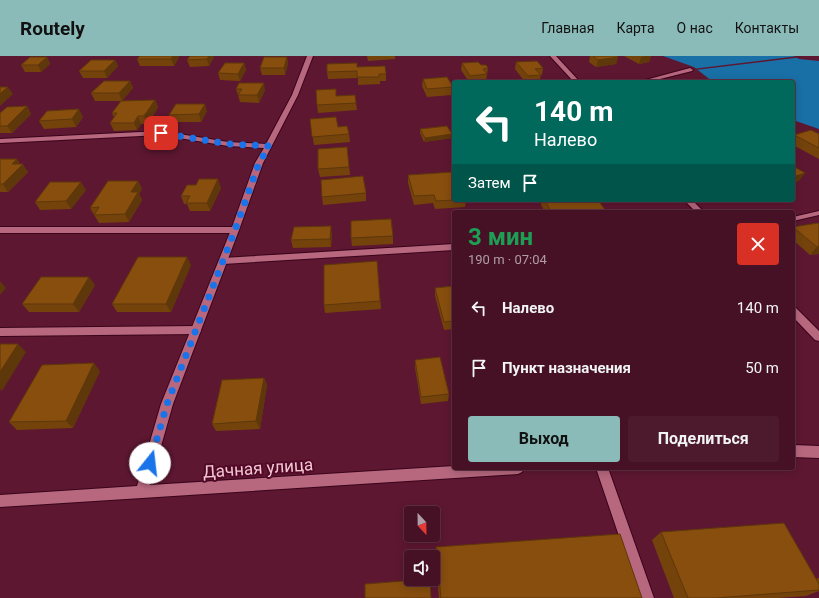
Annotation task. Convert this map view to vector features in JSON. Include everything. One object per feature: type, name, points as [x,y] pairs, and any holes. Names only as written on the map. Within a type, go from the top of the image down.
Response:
[{"type":"street","points":[[142,492],[167,404],[235,230],[259,163],[296,95],[310,56]]},
{"type":"street","points":[[553,56],[575,80]]},
{"type":"street","points":[[649,80],[690,70]]},
{"type":"street","points":[[0,141],[161,133],[228,144],[269,146]]},
{"type":"street","points":[[690,202],[698,210]]},
{"type":"street","points":[[795,219],[819,213]]},
{"type":"street","points":[[0,230],[235,230]]},
{"type":"street","points":[[223,261],[452,247]]},
{"type":"street","points":[[795,313],[819,337]]},
{"type":"street","points":[[0,332],[196,330]]},
{"type":"street","points":[[795,451],[819,452]]},
{"type":"street","name":"Дачная улица","points":[[0,501],[487,470]]},
{"type":"street","points":[[603,470],[647,598]]},
{"type":"water","points":[[663,56],[794,56],[799,59],[819,61],[819,129],[795,121],[795,80],[710,80],[694,67]]},
{"type":"pier","points":[[798,56],[803,57],[695,70],[692,69]]},
{"type":"building","points":[[140,56],[173,56],[171,59],[137,59]]},
{"type":"building","points":[[190,56],[209,56],[207,59],[187,60]]},
{"type":"building","points":[[593,56],[616,56],[618,57],[598,60]]},
{"type":"building","points":[[30,57],[47,57],[38,65],[21,65]]},
{"type":"building","points":[[264,57],[287,57],[284,68],[260,68]]},
{"type":"building","points":[[91,60],[115,60],[104,71],[79,71]]},
{"type":"building","points":[[537,61],[543,68],[535,69],[541,75],[528,76],[516,62]]},
{"type":"building","points":[[478,62],[481,65],[486,65],[488,68],[483,69],[487,74],[470,76],[462,63]]},
{"type":"building","points":[[225,63],[244,63],[238,74],[218,73]]},
{"type":"building","points":[[357,63],[357,67],[385,66],[386,74],[379,74],[379,77],[357,77],[357,71],[327,72],[327,64]]},
{"type":"building","points":[[447,77],[452,87],[427,89],[423,79]]},
{"type":"building","points":[[104,81],[130,81],[119,93],[91,93]]},
{"type":"building","points":[[239,83],[264,83],[257,95],[238,95],[242,89],[236,89]]},
{"type":"building","points":[[0,87],[8,87],[0,94]]},
{"type":"building","points":[[336,89],[336,96],[355,95],[356,103],[317,105],[316,90]]},
{"type":"building","points":[[155,100],[144,116],[138,116],[134,123],[110,123],[117,113],[112,113],[121,101]]},
{"type":"building","points":[[176,104],[205,104],[199,114],[169,115]]},
{"type":"building","points":[[27,106],[7,126],[0,126],[0,113],[7,107]]},
{"type":"building","points":[[79,109],[72,119],[39,121],[47,111]]},
{"type":"building","points":[[336,117],[338,127],[347,126],[349,134],[312,137],[310,119]]},
{"type":"building","points":[[447,126],[452,134],[425,138],[420,129]]},
{"type":"building","points":[[811,130],[819,134],[819,148],[795,136]]},
{"type":"building","points":[[347,147],[349,167],[318,169],[318,149]]},
{"type":"building","points":[[0,159],[17,159],[12,164],[23,164],[3,184],[0,184]]},
{"type":"building","points":[[795,167],[805,173],[795,176]]},
{"type":"building","points":[[452,172],[452,200],[436,201],[434,195],[414,196],[408,175]]},
{"type":"building","points":[[363,176],[366,193],[322,197],[321,180]]},
{"type":"building","points":[[199,179],[218,179],[207,203],[186,203],[190,196],[181,196],[187,185],[196,185]]},
{"type":"building","points":[[108,181],[138,181],[131,192],[138,192],[125,214],[94,215],[99,207],[90,208]]},
{"type":"building","points":[[50,182],[81,182],[66,201],[35,202]]},
{"type":"building","points":[[546,202],[599,202],[605,210],[550,210]]},
{"type":"building","points":[[391,219],[393,236],[351,238],[351,221]]},
{"type":"building","points":[[818,223],[819,246],[817,247],[795,229],[795,227]]},
{"type":"building","points":[[331,226],[330,239],[291,240],[294,227]]},
{"type":"building","points":[[138,257],[187,257],[166,304],[112,304]]},
{"type":"building","points":[[377,261],[380,301],[324,305],[324,265]]},
{"type":"building","points":[[41,277],[89,277],[73,304],[22,304]]},
{"type":"building","points":[[452,286],[452,321],[444,322],[435,288]]},
{"type":"building","points":[[0,344],[18,344],[0,372]]},
{"type":"building","points":[[440,357],[449,394],[421,397],[415,360]]},
{"type":"building","points":[[94,363],[66,421],[9,422],[42,365]]},
{"type":"building","points":[[264,378],[256,421],[212,424],[222,380]]},
{"type":"building","points":[[784,523],[819,584],[819,590],[716,598],[688,598],[661,532]]},
{"type":"building","points":[[620,534],[642,598],[441,598],[440,550],[436,550],[436,547]]},
{"type":"building","points":[[404,581],[404,586],[430,586],[431,598],[365,598],[365,584]]},
{"type":"route","points":[[150,463],[167,404],[235,230],[259,163],[269,146],[228,144],[161,133]]}]
